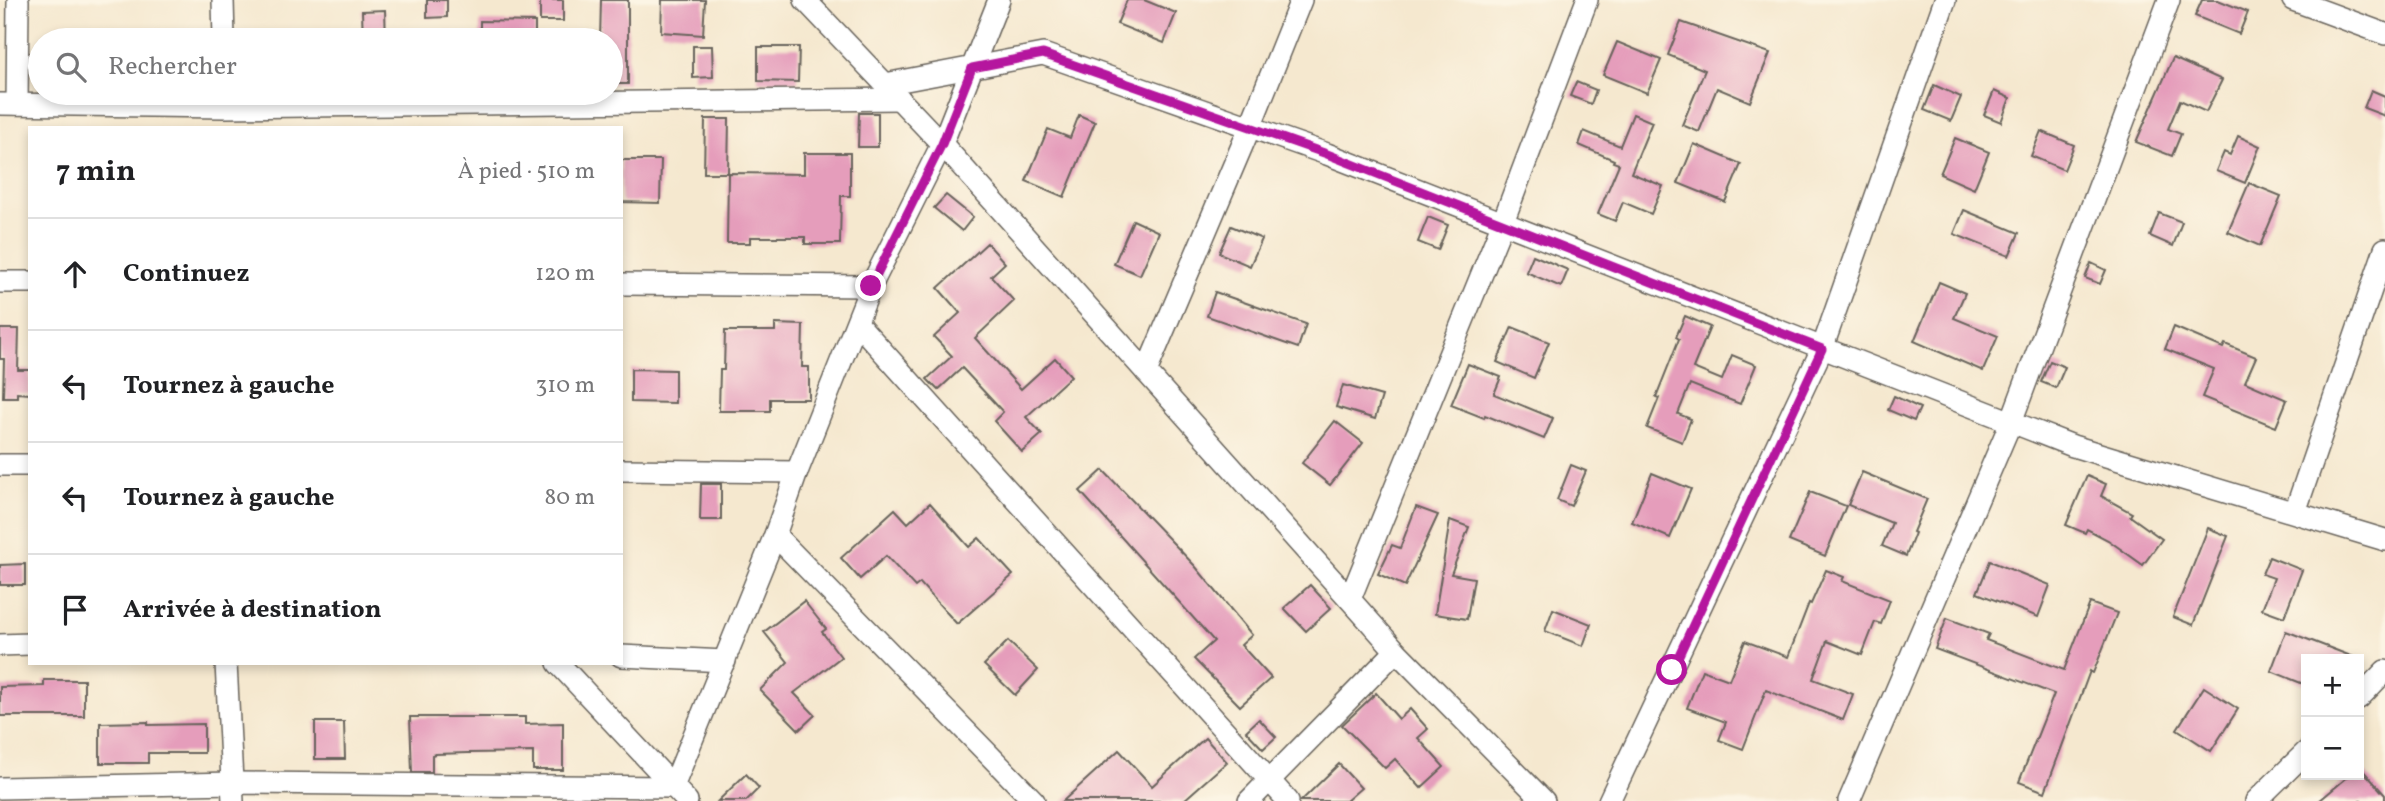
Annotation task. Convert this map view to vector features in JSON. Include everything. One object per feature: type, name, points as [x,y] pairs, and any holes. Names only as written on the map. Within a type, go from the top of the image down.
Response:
[{"type":"street","points":[[18,0],[9,104],[28,104]]},
{"type":"street","points":[[223,0],[224,28]]},
{"type":"street","points":[[805,0],[942,144],[1396,652],[1544,801]]},
{"type":"street","points":[[680,794],[725,661],[871,286],[942,144],[999,0]]},
{"type":"street","points":[[1146,372],[1301,0]]},
{"type":"street","points":[[1350,599],[1503,222],[1587,0]]},
{"type":"street","points":[[1609,801],[1822,349],[1945,0]]},
{"type":"street","points":[[1849,801],[2011,422],[2169,0]]},
{"type":"street","points":[[2293,0],[2385,34]]},
{"type":"street","points":[[623,99],[892,92],[972,68],[1043,54],[1339,159],[2073,446],[2385,540]]},
{"type":"street","points":[[52,105],[225,109],[382,105]]},
{"type":"street","points":[[2295,512],[2385,249]]},
{"type":"street","points":[[0,282],[28,282]]},
{"type":"street","points":[[623,284],[871,286]]},
{"type":"street","points":[[857,323],[1288,801]]},
{"type":"street","points":[[0,465],[28,465]]},
{"type":"street","points":[[623,470],[797,472]]},
{"type":"street","points":[[775,535],[1034,801]]},
{"type":"street","points":[[0,645],[28,644]]},
{"type":"street","points":[[1249,801],[1396,652]]},
{"type":"street","points":[[623,656],[725,661]]},
{"type":"street","points":[[226,665],[233,792]]},
{"type":"street","points":[[560,665],[680,794]]},
{"type":"street","points":[[2364,693],[2385,671]]},
{"type":"street","points":[[2256,801],[2301,756]]},
{"type":"street","points":[[0,788],[680,794]]},
{"type":"building","points":[[427,0],[447,0],[447,17],[427,18]]},
{"type":"building","points":[[540,0],[563,0],[563,21],[540,21]]},
{"type":"building","points":[[601,0],[628,0],[628,84],[623,84],[623,28],[600,28]]},
{"type":"building","points":[[662,0],[705,0],[703,35],[661,32]]},
{"type":"building","points":[[1127,0],[1144,0],[1176,13],[1164,43],[1117,24]]},
{"type":"building","points":[[2202,0],[2218,0],[2248,12],[2239,34],[2195,16]]},
{"type":"building","points":[[385,10],[386,28],[363,28],[362,11]]},
{"type":"building","points":[[480,21],[535,22],[535,28],[480,28]]},
{"type":"building","points":[[1681,22],[1770,53],[1750,102],[1717,88],[1699,132],[1682,125],[1705,70],[1668,55]]},
{"type":"building","points":[[1617,42],[1661,60],[1647,93],[1603,75]]},
{"type":"building","points":[[693,46],[712,46],[713,77],[693,78]]},
{"type":"building","points":[[758,47],[799,47],[798,82],[758,81]]},
{"type":"building","points":[[2173,58],[2222,80],[2206,112],[2180,100],[2168,129],[2181,134],[2172,156],[2136,142]]},
{"type":"building","points":[[1576,82],[1596,90],[1591,104],[1570,96]]},
{"type":"building","points":[[1934,85],[1961,97],[1951,121],[1924,110]]},
{"type":"building","points":[[2371,90],[2385,96],[2385,116],[2364,108]]},
{"type":"building","points":[[1994,91],[2010,98],[2001,122],[1984,115]]},
{"type":"building","points":[[859,113],[878,113],[878,147],[858,147]]},
{"type":"building","points":[[1633,114],[1652,122],[1631,173],[1663,186],[1651,214],[1623,202],[1615,221],[1598,214],[1619,164],[1579,145],[1584,131],[1620,146]]},
{"type":"building","points":[[1079,115],[1095,122],[1064,197],[1026,181],[1048,129],[1070,138]]},
{"type":"building","points":[[705,119],[729,119],[728,173],[704,173]]},
{"type":"building","points":[[2041,131],[2074,145],[2064,170],[2031,156]]},
{"type":"building","points":[[2238,136],[2260,146],[2245,183],[2216,171],[2224,152],[2230,155]]},
{"type":"building","points":[[1955,138],[1989,152],[1974,189],[1940,174]]},
{"type":"building","points":[[1694,144],[1741,164],[1725,202],[1678,183]]},
{"type":"building","points":[[804,153],[850,153],[850,196],[841,196],[840,244],[805,244],[805,237],[750,237],[750,243],[727,243],[728,173],[804,174]]},
{"type":"building","points":[[623,160],[661,160],[660,203],[623,202]]},
{"type":"building","points":[[2249,183],[2281,196],[2260,246],[2228,232]]},
{"type":"building","points":[[946,195],[973,217],[962,231],[934,208]]},
{"type":"building","points":[[1964,210],[2019,233],[2009,256],[1954,234]]},
{"type":"building","points":[[2159,213],[2182,222],[2173,246],[2150,236]]},
{"type":"building","points":[[1428,217],[1448,225],[1438,250],[1418,242]]},
{"type":"building","points":[[1133,220],[1159,232],[1140,275],[1114,264]]},
{"type":"building","points":[[1231,226],[1262,239],[1250,266],[1219,253]]},
{"type":"building","points":[[987,243],[1005,263],[991,276],[1014,301],[975,338],[1021,389],[1055,358],[1071,376],[1026,417],[1042,434],[1022,452],[994,421],[1003,412],[962,368],[938,390],[927,379],[952,356],[934,337],[960,313],[938,288]]},
{"type":"building","points":[[1533,255],[1568,270],[1561,287],[1526,272]]},
{"type":"building","points":[[2091,263],[2106,270],[2100,284],[2085,278]]},
{"type":"building","points":[[1939,282],[1965,293],[1954,318],[1998,336],[1983,371],[1914,341]]},
{"type":"building","points":[[1215,292],[1306,324],[1298,348],[1207,316]]},
{"type":"building","points":[[1685,316],[1710,327],[1693,368],[1722,380],[1732,355],[1756,365],[1740,404],[1690,384],[1678,414],[1691,419],[1682,442],[1647,428]]},
{"type":"building","points":[[775,324],[803,325],[802,367],[809,367],[809,399],[770,399],[770,411],[719,411],[725,331],[775,331]]},
{"type":"building","points":[[1512,327],[1549,342],[1534,378],[1497,362]]},
{"type":"building","points":[[2174,327],[2223,348],[2225,344],[2256,357],[2245,382],[2287,400],[2276,427],[2202,397],[2214,369],[2165,349]]},
{"type":"building","points":[[0,329],[19,329],[18,370],[28,370],[28,394],[17,393],[17,397],[3,397],[4,359],[0,359]]},
{"type":"building","points":[[2050,361],[2065,367],[2056,388],[2041,382]]},
{"type":"building","points":[[1468,364],[1501,377],[1494,394],[1553,418],[1544,439],[1485,415],[1484,418],[1451,405]]},
{"type":"building","points":[[631,369],[675,370],[675,403],[631,402]]},
{"type":"building","points":[[1343,385],[1382,396],[1375,419],[1336,407]]},
{"type":"building","points":[[1894,396],[1920,408],[1914,421],[1888,410]]},
{"type":"building","points":[[1335,421],[1363,443],[1330,485],[1302,463]]},
{"type":"building","points":[[1571,465],[1586,471],[1571,506],[1557,500]]},
{"type":"building","points":[[1103,470],[1195,566],[1252,635],[1241,645],[1271,678],[1240,706],[1194,659],[1214,641],[1080,491]]},
{"type":"building","points":[[1862,472],[1927,499],[1906,556],[1882,546],[1892,523],[1848,505]]},
{"type":"building","points":[[1652,473],[1691,489],[1670,538],[1632,522]]},
{"type":"building","points":[[2087,476],[2106,484],[2101,496],[2132,513],[2130,516],[2162,539],[2143,565],[2108,540],[2087,529],[2085,533],[2066,525]]},
{"type":"building","points":[[701,484],[721,484],[721,520],[700,520]]},
{"type":"building","points":[[1810,492],[1846,506],[1825,556],[1789,541]]},
{"type":"building","points":[[930,503],[969,547],[979,538],[1013,575],[957,624],[920,583],[915,587],[886,556],[860,579],[841,558],[895,509],[908,523]]},
{"type":"building","points":[[1416,507],[1438,515],[1405,586],[1378,574],[1392,545],[1400,548]]},
{"type":"building","points":[[1450,520],[1469,527],[1451,574],[1474,578],[1467,619],[1435,614]]},
{"type":"building","points":[[2208,528],[2228,536],[2193,625],[2173,617]]},
{"type":"building","points":[[2269,557],[2302,570],[2284,617],[2262,609],[2274,578],[2262,574]]},
{"type":"building","points":[[1990,561],[2050,585],[2038,617],[1977,593]]},
{"type":"building","points":[[25,564],[25,585],[0,585],[0,565]]},
{"type":"building","points":[[1826,570],[1844,577],[1842,581],[1890,600],[1881,624],[1875,622],[1862,655],[1827,641],[1813,679],[1853,694],[1843,720],[1766,690],[1743,749],[1719,740],[1726,722],[1687,708],[1702,670],[1729,680],[1745,641],[1788,657],[1809,603],[1811,604]]},
{"type":"building","points":[[1310,585],[1331,608],[1306,631],[1284,608]]},
{"type":"building","points":[[804,601],[826,629],[822,632],[841,657],[794,693],[815,715],[799,730],[760,690],[788,662],[764,632]]},
{"type":"building","points":[[2090,603],[2117,613],[2093,673],[2090,671],[2045,792],[2019,782],[2054,694],[1935,649],[1947,618],[1989,634],[1986,640],[2064,670]]},
{"type":"building","points":[[1553,609],[1591,624],[1583,646],[1545,631]]},
{"type":"building","points":[[2286,631],[2346,654],[2301,654],[2301,683],[2271,671]]},
{"type":"building","points":[[1008,641],[1038,670],[1015,695],[984,665]]},
{"type":"building","points":[[44,680],[84,680],[84,716],[0,716],[0,687],[44,686]]},
{"type":"building","points":[[2204,687],[2238,709],[2211,751],[2177,729]]},
{"type":"building","points":[[1376,693],[1399,719],[1410,709],[1428,729],[1418,738],[1444,767],[1421,788],[1395,759],[1385,768],[1342,725]]},
{"type":"building","points":[[410,717],[525,717],[525,724],[563,723],[563,770],[533,770],[533,752],[435,754],[432,755],[432,772],[412,772]]},
{"type":"building","points":[[1259,719],[1276,737],[1263,749],[1246,731]]},
{"type":"building","points":[[148,722],[148,725],[204,724],[204,753],[148,753],[148,763],[100,763],[100,723]]},
{"type":"building","points":[[315,722],[344,722],[345,759],[315,759]]},
{"type":"building","points":[[1205,738],[1227,762],[1183,801],[1063,801],[1119,750],[1152,786]]},
{"type":"building","points":[[1339,764],[1361,788],[1346,801],[1301,801]]},
{"type":"building","points":[[2364,772],[2385,795],[2385,801],[2319,801],[2344,780],[2364,780]]},
{"type":"building","points":[[746,774],[759,788],[746,801],[718,801]]},
{"type":"route","points":[[871,286],[942,144],[972,68],[1043,54],[1327,154],[1822,349],[1672,670]]}]
